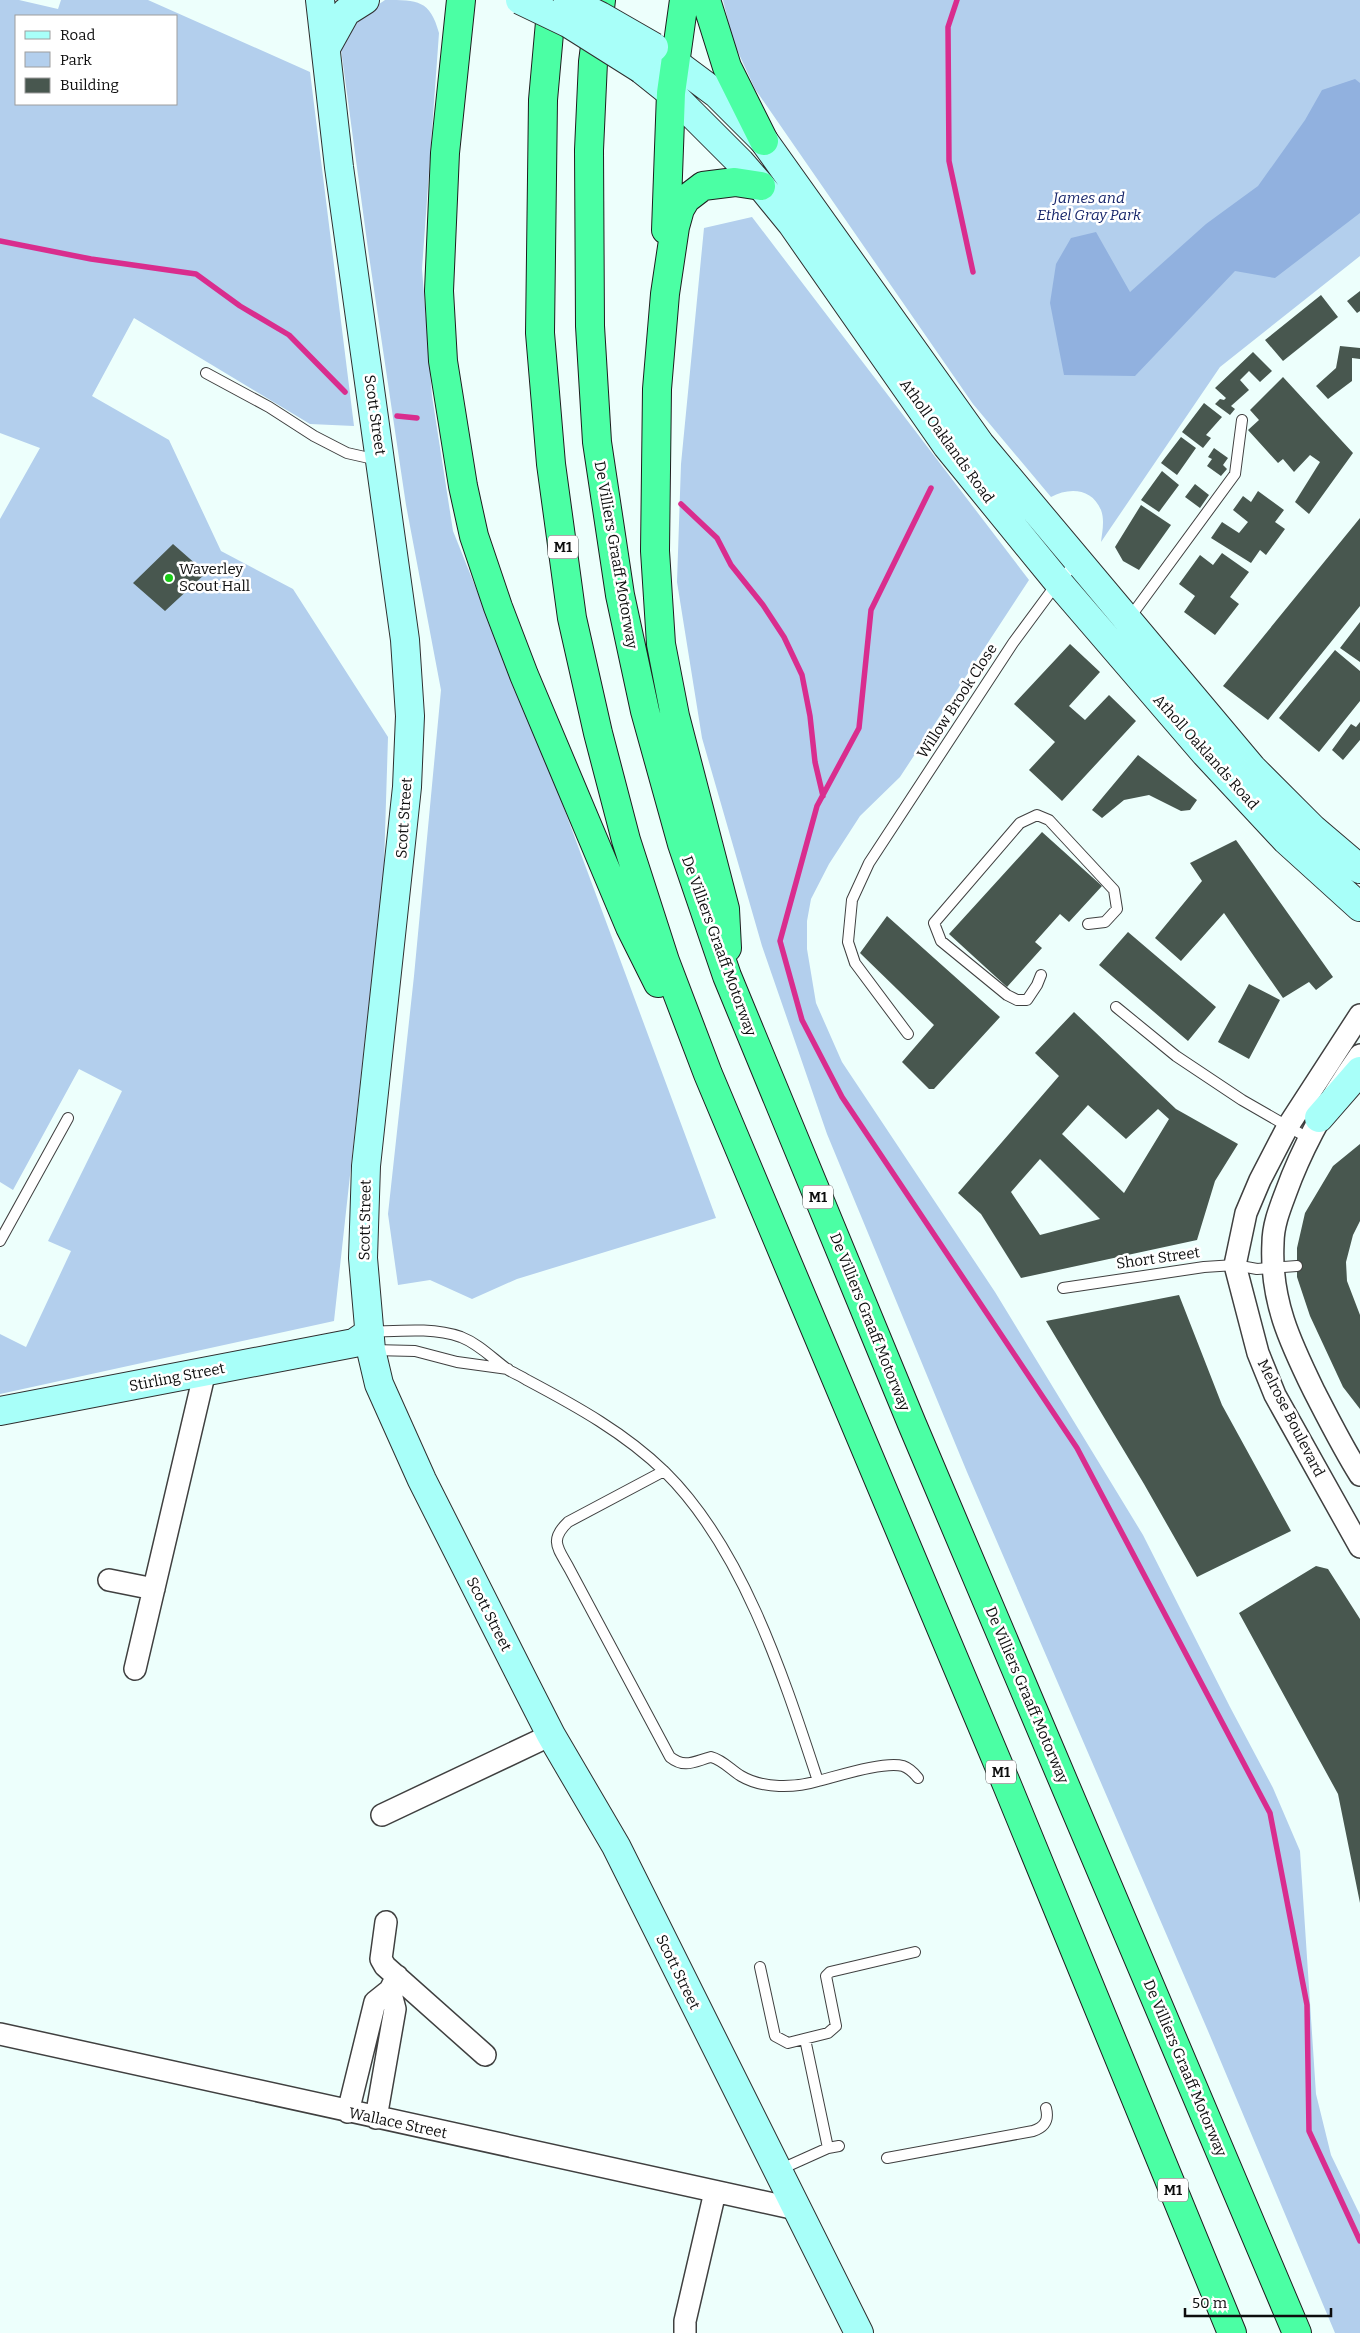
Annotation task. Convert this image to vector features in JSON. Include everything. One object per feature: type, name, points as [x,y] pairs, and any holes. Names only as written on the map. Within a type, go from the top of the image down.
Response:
[{"type":"highway","points":[[461,0],[445,153],[439,291],[443,361],[462,486],[474,536],[524,675],[630,927],[661,990],[708,1074]]},
{"type":"highway","name":"M1","points":[[552,0],[543,100],[540,333],[551,464],[572,618],[598,733],[626,840],[665,961],[708,1074],[1010,1794],[1232,2333]]},
{"type":"highway","name":"De Villiers Graaff Motorway","points":[[601,0],[593,62],[588,150],[590,326],[597,442],[620,595],[645,712],[682,844],[726,976],[912,1424],[1297,2333]]},
{"type":"highway","points":[[657,59],[684,0]]},
{"type":"highway","points":[[706,0],[727,67],[764,141]]},
{"type":"highway","points":[[671,93],[665,294],[657,389],[655,551],[661,644],[675,716],[725,908],[728,941],[726,976]]},
{"type":"highway","points":[[665,294],[675,226],[680,209],[686,199],[703,186],[720,182],[761,186]]},
{"type":"street","name":"Scott Street","points":[[320,0],[341,176],[405,640],[410,716],[402,849],[366,1166],[365,1342],[379,1384],[422,1480],[551,1735],[616,1846],[859,2333]]},
{"type":"street","points":[[326,48],[346,12],[365,0]]},
{"type":"street","name":"Atholl Oaklands Road","points":[[520,0],[568,23],[657,59],[671,93],[740,162],[792,224],[947,446],[1058,582],[1205,752],[1286,840],[1360,907]]},
{"type":"street","name":"Atholl Oaklands Road","points":[[568,0],[600,16],[657,59],[738,113],[764,141],[980,444],[1077,562],[1252,768],[1313,829],[1360,869]]},
{"type":"street","name":"Melrose Boulevard","points":[[1360,1015],[1288,1126],[1246,1213],[1235,1265],[1258,1353],[1275,1395],[1294,1432],[1352,1513],[1360,1547]]},
{"type":"street","points":[[1360,1055],[1314,1128],[1277,1215],[1265,1268],[1292,1347],[1360,1475]]},
{"type":"street","points":[[1314,1128],[1360,1071]]},
{"type":"street","name":"Stirling Street","points":[[0,1411],[365,1342]]},
{"type":"street","points":[[135,1669],[205,1372]]},
{"type":"street","points":[[109,1580],[154,1589]]},
{"type":"street","points":[[382,1815],[551,1735]]},
{"type":"street","points":[[376,2118],[395,2009],[393,1983],[381,1959],[386,1922]]},
{"type":"street","points":[[393,1983],[485,2055]]},
{"type":"street","points":[[348,2112],[374,2002],[393,1983]]},
{"type":"street","name":"Wallace Street","points":[[0,2034],[796,2209]]},
{"type":"street","points":[[685,2333],[685,2321],[716,2192]]},
{"type":"lane","points":[[206,373],[347,453],[381,460]]},
{"type":"lane","points":[[1128,621],[1234,474],[1242,420]]},
{"type":"lane","name":"Willow Brook Close","points":[[908,1034],[855,962],[848,942],[852,900],[869,863],[1013,643],[1058,582],[1077,562]]},
{"type":"lane","points":[[1041,975],[1027,1000],[1016,1000],[1007,995],[941,942],[934,923],[1020,823],[1037,815],[1049,820],[1114,890],[1117,909],[1105,922],[1088,924]]},
{"type":"lane","points":[[1116,1007],[1176,1056],[1242,1100],[1288,1126],[1314,1128]]},
{"type":"lane","points":[[0,1241],[68,1118]]},
{"type":"lane","name":"Short Street","points":[[1063,1288],[1204,1267],[1235,1265],[1265,1268],[1297,1266]]},
{"type":"lane","points":[[365,1342],[423,1331],[460,1337],[508,1369],[568,1401],[603,1423],[664,1471],[690,1500],[732,1563],[793,1706],[818,1781]]},
{"type":"lane","points":[[365,1342],[415,1351],[457,1362],[508,1369]]},
{"type":"lane","points":[[664,1471],[568,1522],[558,1531],[556,1536],[557,1544],[570,1570],[670,1758],[677,1763],[685,1764],[711,1757],[740,1776],[761,1784],[805,1785],[872,1768],[893,1766],[903,1766],[911,1770],[918,1778]]},
{"type":"lane","points":[[760,1967],[775,2036],[788,2043],[828,2033],[836,2026],[826,1976],[830,1972],[915,1952]]},
{"type":"lane","points":[[805,2039],[828,2148]]},
{"type":"lane","points":[[887,2158],[1033,2131],[1045,2124],[1047,2119],[1046,2108]]},
{"type":"lane","points":[[778,2170],[828,2148],[839,2146]]},
{"type":"green space","points":[[0,0],[19,0],[58,9],[61,0],[148,0],[310,72],[354,426],[310,424],[134,318],[92,396],[169,440],[221,551],[293,589],[388,737],[384,866],[334,1321],[0,1394],[0,1334],[26,1347],[71,1251],[48,1241],[122,1091],[79,1069],[13,1190],[0,1182],[0,519],[40,448],[0,433]]},
{"type":"green space","points":[[385,0],[421,4],[431,14],[439,33],[422,269],[432,396],[453,531],[562,803],[716,1218],[517,1279],[472,1299],[430,1280],[398,1285],[388,1214],[414,976],[441,690],[406,505],[340,42],[361,19]]},
{"type":"green space","name":"James and Ethel Gray Park","points":[[723,0],[1360,0],[1360,256],[1220,367],[1101,542],[1103,518],[1101,510],[1092,497],[1072,491],[1051,497],[973,404],[755,89],[733,41]]},
{"type":"green space","points":[[752,217],[1029,580],[900,777],[860,816],[829,864],[811,899],[807,921],[807,949],[816,1003],[842,1062],[995,1292],[1143,1535],[1273,1788],[1300,1851],[1316,2094],[1331,2155],[1360,2215],[1360,2333],[1335,2333],[1208,2031],[967,1472],[827,1134],[762,946],[702,738],[677,582],[681,464],[704,228]]},
{"type":"shaded area","points":[[1355,79],[1360,83],[1360,213],[1275,278],[1235,271],[1135,376],[1064,375],[1050,303],[1056,264],[1071,238],[1096,232],[1130,292],[1206,224],[1258,186],[1305,120],[1322,90]]},
{"type":"building","points":[[1360,291],[1360,311],[1357,313],[1347,301]]},
{"type":"building","points":[[1321,295],[1338,317],[1283,361],[1265,340]]},
{"type":"building","points":[[1340,346],[1360,348],[1360,359],[1352,358],[1352,381],[1328,399],[1316,386],[1336,368]]},
{"type":"building","points":[[1253,352],[1272,371],[1260,382],[1249,371],[1240,380],[1249,390],[1231,406],[1235,409],[1230,415],[1215,404],[1220,399],[1224,400],[1226,398],[1215,388]]},
{"type":"building","points":[[1283,377],[1353,453],[1309,514],[1295,502],[1320,462],[1310,455],[1294,472],[1283,459],[1278,463],[1248,430],[1259,420],[1250,410]]},
{"type":"building","points":[[1204,403],[1222,417],[1206,435],[1211,438],[1203,448],[1182,432]]},
{"type":"building","points":[[1181,437],[1196,448],[1177,475],[1161,463]]},
{"type":"building","points":[[1214,448],[1228,458],[1223,465],[1227,469],[1221,476],[1207,466],[1212,459],[1208,457]]},
{"type":"building","points":[[1162,471],[1179,485],[1159,512],[1141,500]]},
{"type":"building","points":[[1195,484],[1209,495],[1200,508],[1185,497]]},
{"type":"building","points":[[1258,491],[1284,510],[1275,522],[1285,529],[1266,555],[1260,550],[1251,563],[1211,538],[1222,522],[1239,533],[1248,522],[1233,510],[1243,496],[1251,502]]},
{"type":"building","points":[[1141,505],[1171,525],[1139,570],[1123,561],[1115,547]]},
{"type":"building","points":[[1360,518],[1360,606],[1268,720],[1223,686]]},
{"type":"building","name":"Waverley Scout Hall","points":[[173,544],[206,573],[165,611],[133,583]]},
{"type":"building","points":[[1222,553],[1249,572],[1230,597],[1239,604],[1215,635],[1184,612],[1195,596],[1179,584],[1200,555],[1213,565]]},
{"type":"building","points":[[1360,622],[1360,662],[1340,648]]},
{"type":"building","points":[[1070,644],[1100,672],[1069,706],[1085,720],[1109,695],[1136,721],[1062,801],[1029,770],[1055,742],[1014,704]]},
{"type":"building","points":[[1335,650],[1360,671],[1360,701],[1319,752],[1279,718]]},
{"type":"building","points":[[1360,722],[1360,740],[1343,760],[1332,750],[1351,724],[1356,727]]},
{"type":"building","points":[[1138,755],[1197,800],[1190,810],[1181,811],[1149,795],[1124,800],[1102,818],[1092,810]]},
{"type":"building","points":[[1042,832],[1102,886],[1069,922],[1060,914],[1035,942],[1042,948],[1007,987],[949,934]]},
{"type":"building","points":[[1236,840],[1333,977],[1316,990],[1309,982],[1283,998],[1224,913],[1181,961],[1155,938],[1202,881],[1190,863]]},
{"type":"building","points":[[887,916],[1000,1017],[934,1089],[929,1089],[902,1062],[934,1025],[860,953]]},
{"type":"building","points":[[1128,932],[1216,1007],[1188,1041],[1099,965]]},
{"type":"building","points":[[1249,984],[1280,1000],[1249,1059],[1218,1042]]},
{"type":"building","points":[[1074,1012],[1176,1109],[1238,1144],[1215,1181],[1197,1240],[1021,1278],[981,1214],[958,1193],[1059,1076],[1035,1053]],"holes":[[[1088,1105],[1126,1139],[1158,1109],[1169,1119],[1124,1193],[1062,1134]],[[1040,1159],[1100,1219],[1040,1235],[1011,1192]]]},
{"type":"building","points":[[1360,1144],[1360,1221],[1353,1235],[1346,1262],[1347,1281],[1360,1315],[1360,1409],[1343,1387],[1310,1316],[1297,1277],[1297,1248],[1305,1213],[1333,1166]]},
{"type":"building","points":[[1179,1295],[1222,1405],[1291,1531],[1197,1577],[1144,1484],[1046,1321]]},
{"type":"building","points":[[1316,1566],[1328,1569],[1360,1619],[1360,1903],[1338,1794],[1239,1613]]},
{"type":"waterway","points":[[957,0],[948,27],[949,161],[973,272]]},
{"type":"waterway","points":[[0,241],[91,259],[196,274],[240,306],[289,335],[345,392]]},
{"type":"waterway","points":[[397,416],[417,418]]},
{"type":"waterway","points":[[931,488],[871,610],[859,728],[817,806],[780,941],[802,1020],[842,1097],[1077,1448],[1270,1813],[1307,2005],[1309,2131],[1360,2241]]},
{"type":"waterway","points":[[681,504],[717,538],[731,565],[763,605],[784,637],[802,675],[810,716],[815,762],[823,796]]},
{"type":"place","name":"Waverley Scout Hall","points":[[169,578]]}]
